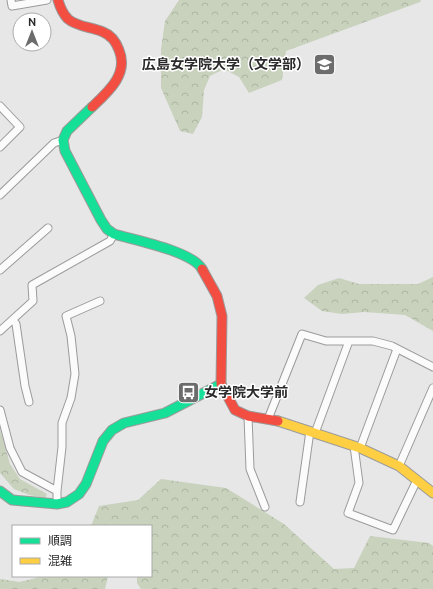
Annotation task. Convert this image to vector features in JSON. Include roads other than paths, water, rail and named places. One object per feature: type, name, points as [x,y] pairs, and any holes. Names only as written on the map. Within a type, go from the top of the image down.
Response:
[{"type":"street","points":[[11,0],[12,6],[47,0]]},
{"type":"street","points":[[58,0],[62,12],[71,22],[99,30],[112,36],[120,51],[123,65],[120,76],[111,87],[67,131],[63,140],[65,151],[107,229],[114,234],[189,256],[200,266],[217,296],[220,305],[222,316],[221,384],[235,410],[248,416],[284,422],[357,447],[399,466],[432,491]]},
{"type":"street","points":[[0,106],[20,127],[0,147]]},
{"type":"street","points":[[0,195],[54,143],[63,140]]},
{"type":"street","points":[[0,270],[48,228]]},
{"type":"street","points":[[0,331],[33,301],[32,285],[110,241],[114,234]]},
{"type":"street","points":[[57,504],[62,447],[62,423],[71,398],[76,374],[71,336],[66,316],[100,302]]},
{"type":"street","points":[[13,320],[16,324],[25,386],[29,402]]},
{"type":"street","points":[[268,419],[302,334],[326,341],[373,341],[397,349],[433,367]]},
{"type":"street","points":[[300,502],[312,432],[350,341]]},
{"type":"street","points":[[397,349],[357,447],[360,483],[348,513],[393,530],[417,480]]},
{"type":"street","points":[[0,491],[12,500],[57,504],[67,502],[79,494],[86,484],[103,441],[112,430],[124,423],[165,414],[221,384]]},
{"type":"street","points":[[399,466],[433,388]]},
{"type":"street","points":[[0,410],[10,448],[22,472],[57,491]]},
{"type":"street","points":[[248,416],[250,469],[265,507]]},
{"type":"place","name":"広島女学院大学（文学部）","points":[[325,64]]},
{"type":"place","name":"女学院大学前","points":[[189,392]]}]
